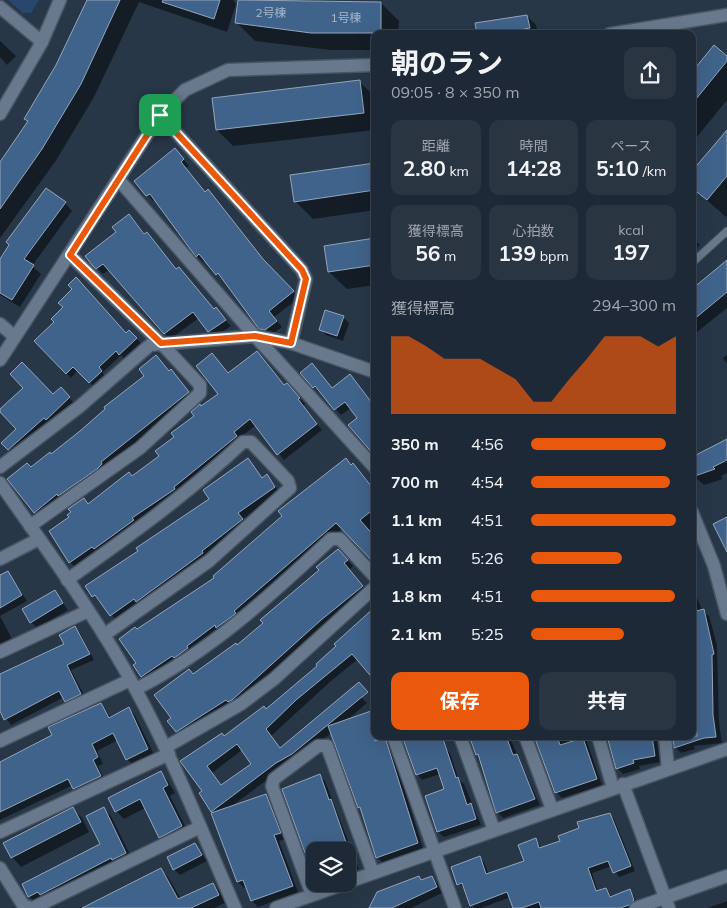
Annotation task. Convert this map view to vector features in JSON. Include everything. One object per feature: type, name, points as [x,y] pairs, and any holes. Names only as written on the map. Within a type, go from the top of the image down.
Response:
[{"type":"street","points":[[0,114],[42,42],[60,0]]},
{"type":"street","points":[[0,7],[42,42]]},
{"type":"street","points":[[661,30],[727,15]]},
{"type":"street","points":[[0,360],[160,115],[185,90],[228,70],[371,65]]},
{"type":"street","points":[[160,115],[302,270],[306,279],[291,343]]},
{"type":"street","points":[[118,179],[255,336],[371,464]]},
{"type":"street","points":[[30,526],[140,448],[200,393],[200,385],[161,343],[70,255]]},
{"type":"street","points":[[0,324],[15,337]]},
{"type":"street","points":[[0,467],[79,407],[150,345],[255,336],[291,343],[371,371]]},
{"type":"street","points":[[67,580],[199,484],[243,442],[251,442],[288,481],[290,488],[209,561],[104,635]]},
{"type":"street","points":[[0,483],[104,635],[133,684],[167,751],[234,908]]},
{"type":"street","points":[[696,522],[714,566],[727,614]]},
{"type":"street","points":[[0,741],[133,684],[162,676],[210,645],[249,614],[331,539],[340,538],[371,573]]},
{"type":"street","points":[[0,559],[39,539]]},
{"type":"street","points":[[0,832],[167,751],[206,726],[268,684],[371,592]]},
{"type":"street","points":[[0,652],[88,611]]},
{"type":"street","points":[[394,740],[455,908]]},
{"type":"street","points":[[461,740],[494,830]]},
{"type":"street","points":[[526,740],[552,809]]},
{"type":"street","points":[[600,740],[667,903]]},
{"type":"street","points":[[664,740],[668,769]]},
{"type":"street","points":[[312,896],[272,786],[274,779],[318,746],[328,746],[372,873]]},
{"type":"street","points":[[356,879],[727,749]]},
{"type":"street","points":[[0,868],[23,905],[32,908],[200,827]]},
{"type":"street","points":[[636,908],[667,903],[727,876]]},
{"type":"street","points":[[276,908],[323,892]]},
{"type":"lane","points":[[696,259],[727,231]]},
{"type":"shaded area","points":[[8,0],[39,0],[31,13],[23,13]]},
{"type":"building","points":[[87,0],[120,0],[81,84],[42,149],[0,209],[0,162],[28,121],[24,119],[56,65]]},
{"type":"building","points":[[163,0],[220,0],[214,19],[162,2]]},
{"type":"building","points":[[238,0],[381,2],[381,30],[371,30],[371,33],[311,33],[235,23]]},
{"type":"building","points":[[527,15],[530,28],[520,30],[476,30],[475,23]]},
{"type":"building","points":[[714,45],[727,56],[727,61],[696,99],[696,67]]},
{"type":"building","points":[[360,80],[364,113],[216,130],[212,98]]},
{"type":"building","points":[[727,130],[727,176],[707,200],[696,191],[696,166]]},
{"type":"building","points":[[175,148],[184,159],[181,162],[205,192],[208,189],[263,259],[294,291],[269,311],[277,321],[265,330],[259,329],[218,273],[216,275],[199,254],[196,257],[150,194],[146,196],[134,181]]},
{"type":"building","points":[[371,164],[371,191],[294,202],[290,175]]},
{"type":"building","points":[[46,188],[66,202],[24,259],[34,265],[12,300],[0,293],[0,259],[9,245],[6,242]]},
{"type":"building","points":[[129,214],[144,234],[147,232],[176,269],[179,267],[214,309],[216,307],[226,320],[208,332],[193,312],[164,334],[103,264],[96,269],[92,265],[85,256],[116,232],[112,227]]},
{"type":"building","points":[[371,239],[371,266],[328,272],[324,246]]},
{"type":"building","points":[[727,260],[727,292],[696,318],[696,286]]},
{"type":"building","points":[[76,277],[126,333],[129,330],[137,338],[119,355],[116,351],[99,367],[102,371],[89,383],[73,367],[66,374],[34,341],[54,322],[51,319],[63,307],[58,303],[72,289],[68,285]]},
{"type":"building","points":[[325,310],[344,316],[337,336],[319,330]]},
{"type":"building","points":[[257,351],[284,385],[287,383],[300,398],[298,399],[317,424],[277,455],[250,419],[234,432],[237,436],[174,487],[175,489],[132,518],[134,520],[94,549],[92,547],[69,563],[49,531],[69,517],[67,515],[71,512],[68,509],[84,498],[88,504],[129,472],[132,476],[159,456],[155,451],[174,437],[171,433],[194,416],[191,412],[200,404],[201,406],[218,394],[196,366],[212,353],[228,373]]},
{"type":"building","points":[[156,355],[169,371],[171,369],[189,392],[101,462],[102,464],[97,469],[58,496],[57,494],[34,513],[7,479],[27,463],[31,467],[50,452],[51,454],[80,431],[105,409],[104,407],[144,376],[139,369]]},
{"type":"building","points":[[22,362],[53,394],[61,387],[70,397],[46,420],[44,418],[8,450],[1,443],[16,429],[0,412],[0,409],[23,388],[10,374]]},
{"type":"building","points":[[312,363],[332,388],[350,374],[371,402],[371,451],[348,425],[357,418],[345,402],[334,410],[315,386],[313,388],[300,373]]},
{"type":"building","points":[[727,439],[727,460],[713,467],[715,469],[696,476],[696,455]]},
{"type":"building","points":[[248,458],[262,478],[267,474],[275,487],[238,513],[243,519],[202,551],[203,553],[136,602],[134,599],[110,616],[95,595],[92,597],[85,586],[138,551],[136,548],[209,499],[203,490]]},
{"type":"building","points":[[346,458],[351,465],[353,463],[371,486],[371,511],[360,520],[371,532],[371,560],[336,523],[234,611],[236,613],[234,615],[216,628],[215,625],[174,658],[172,656],[141,677],[133,665],[136,663],[119,639],[214,578],[213,576],[282,516],[278,511]]},
{"type":"building","points":[[727,517],[727,552],[713,524]]},
{"type":"building","points":[[338,549],[348,560],[344,563],[363,586],[321,620],[232,700],[228,702],[226,700],[176,732],[167,721],[171,718],[154,695],[189,669],[193,674],[236,643],[237,645],[263,623],[260,620],[319,570],[316,567]]},
{"type":"building","points":[[8,571],[22,595],[0,608],[0,575]]},
{"type":"building","points":[[55,590],[63,603],[30,623],[22,609]]},
{"type":"building","points":[[704,609],[714,654],[712,655],[713,715],[716,737],[704,738],[674,748],[673,740],[696,740],[697,736],[696,611]]},
{"type":"building","points":[[371,611],[371,676],[352,654],[296,700],[266,729],[280,748],[359,682],[368,692],[292,754],[276,763],[211,812],[199,793],[202,791],[180,761],[222,733],[224,736],[264,706],[266,709],[317,666],[316,664],[336,646],[334,644]],"holes":[[[237,744],[251,764],[221,785],[207,766]]]},
{"type":"building","points":[[75,626],[90,654],[67,665],[81,694],[65,702],[59,691],[4,720],[0,711],[0,674],[64,644],[59,635]]},
{"type":"building","points":[[101,703],[109,718],[129,707],[148,749],[126,760],[113,733],[92,744],[98,757],[93,760],[101,776],[73,789],[68,779],[0,812],[0,762],[52,735],[48,727]]},
{"type":"building","points":[[371,711],[371,740],[386,740],[418,843],[376,858],[360,807],[358,808],[328,726]]},
{"type":"building","points":[[403,740],[443,740],[467,805],[471,803],[476,819],[437,832],[425,796],[444,789],[437,768],[416,775]]},
{"type":"building","points":[[507,740],[513,755],[517,754],[535,799],[496,813],[478,754],[476,755],[471,741]]},
{"type":"building","points":[[535,740],[558,740],[560,745],[584,740],[597,779],[555,793]]},
{"type":"building","points":[[608,740],[653,740],[655,756],[633,760],[634,763],[616,769]]},
{"type":"building","points":[[161,771],[168,785],[163,788],[182,826],[159,838],[140,799],[115,812],[108,798]]},
{"type":"building","points":[[320,774],[346,842],[306,842],[305,853],[282,789]]},
{"type":"building","points":[[266,794],[281,833],[274,835],[293,886],[251,901],[243,880],[237,882],[211,813]]},
{"type":"building","points":[[73,807],[81,822],[11,858],[3,843]]},
{"type":"building","points":[[104,807],[126,853],[112,860],[111,858],[40,895],[38,892],[28,897],[22,884],[100,844],[86,816]]},
{"type":"building","points":[[610,813],[631,866],[613,873],[608,861],[588,868],[596,891],[606,888],[610,897],[630,889],[634,900],[629,905],[620,908],[541,908],[539,902],[522,908],[513,908],[507,892],[470,906],[462,883],[457,885],[451,867],[480,856],[486,874],[524,861],[518,845],[536,838],[539,848],[560,841],[558,836],[579,828],[577,822]]},
{"type":"building","points":[[195,843],[202,855],[173,870],[167,857]]},
{"type":"building","points":[[161,868],[178,899],[213,883],[219,895],[191,908],[82,908]]},
{"type":"building","points":[[419,876],[421,880],[432,876],[437,887],[392,908],[369,908],[377,892]]},
{"type":"route","points":[[160,115],[302,270],[306,279],[291,343],[255,336],[161,343],[70,255],[160,115]]}]
